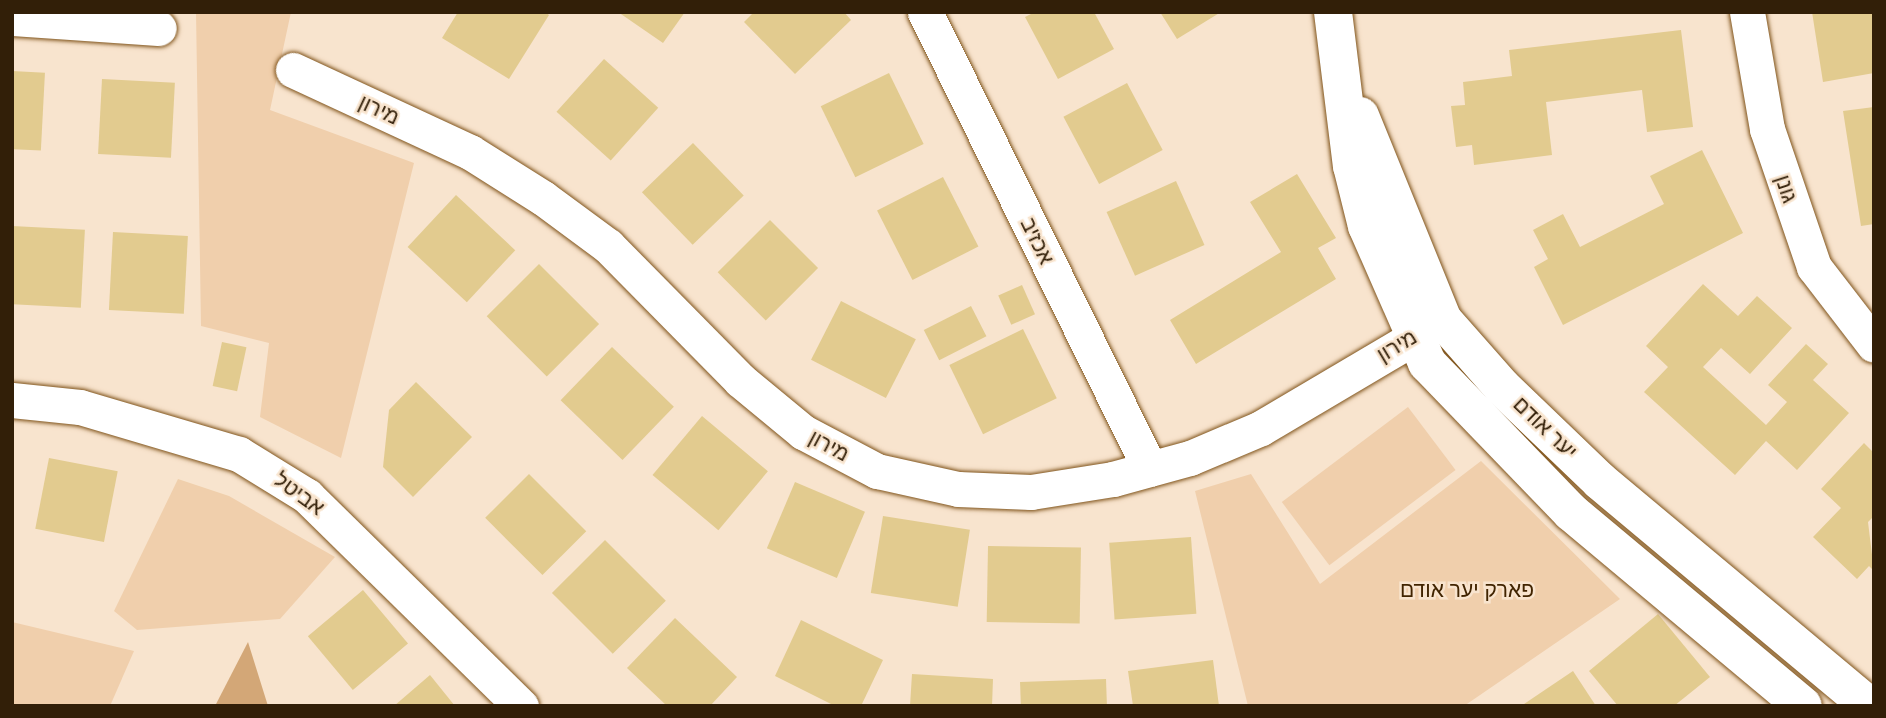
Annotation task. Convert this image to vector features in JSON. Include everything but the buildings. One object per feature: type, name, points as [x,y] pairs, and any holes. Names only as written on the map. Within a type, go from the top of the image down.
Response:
[{"type":"street","name":"אכזיב","points":[[925,12],[1150,469]]},
{"type":"street","name":"יער אודם","points":[[1333,12],[1339,62],[1427,329],[1473,414],[1571,512],[1799,705]]},
{"type":"street","name":"גונן","points":[[1747,12],[1767,129],[1814,267],[1874,345]]},
{"type":"street","points":[[12,18],[159,28]]},
{"type":"street","name":"מירון","points":[[293,70],[470,152],[543,198],[608,246],[740,380],[803,432],[877,471],[958,489],[1031,492],[1150,469],[1261,428],[1427,329]]},
{"type":"street","name":"יער אודם","points":[[1427,329],[1600,481],[1869,706]]},
{"type":"street","name":"אביטל","points":[[12,400],[80,407],[239,454],[307,496],[521,706]]},
{"type":"street","points":[[1799,705],[1832,674]]},
{"type":"green space","points":[[196,12],[291,12],[270,110],[414,163],[341,458],[260,417],[269,343],[201,326]]},
{"type":"green space","points":[[1408,407],[1456,470],[1329,565],[1282,502]]},
{"type":"green space","name":"פארק יער אודם","points":[[1481,461],[1620,599],[1464,706],[1248,706],[1195,491],[1251,474],[1320,584]]},
{"type":"green space","points":[[178,479],[229,496],[335,557],[280,619],[137,630],[114,611]]},
{"type":"green space","points":[[12,622],[134,651],[110,706],[12,706]]},
{"type":"shaded area","points":[[248,642],[268,706],[215,706]]}]
